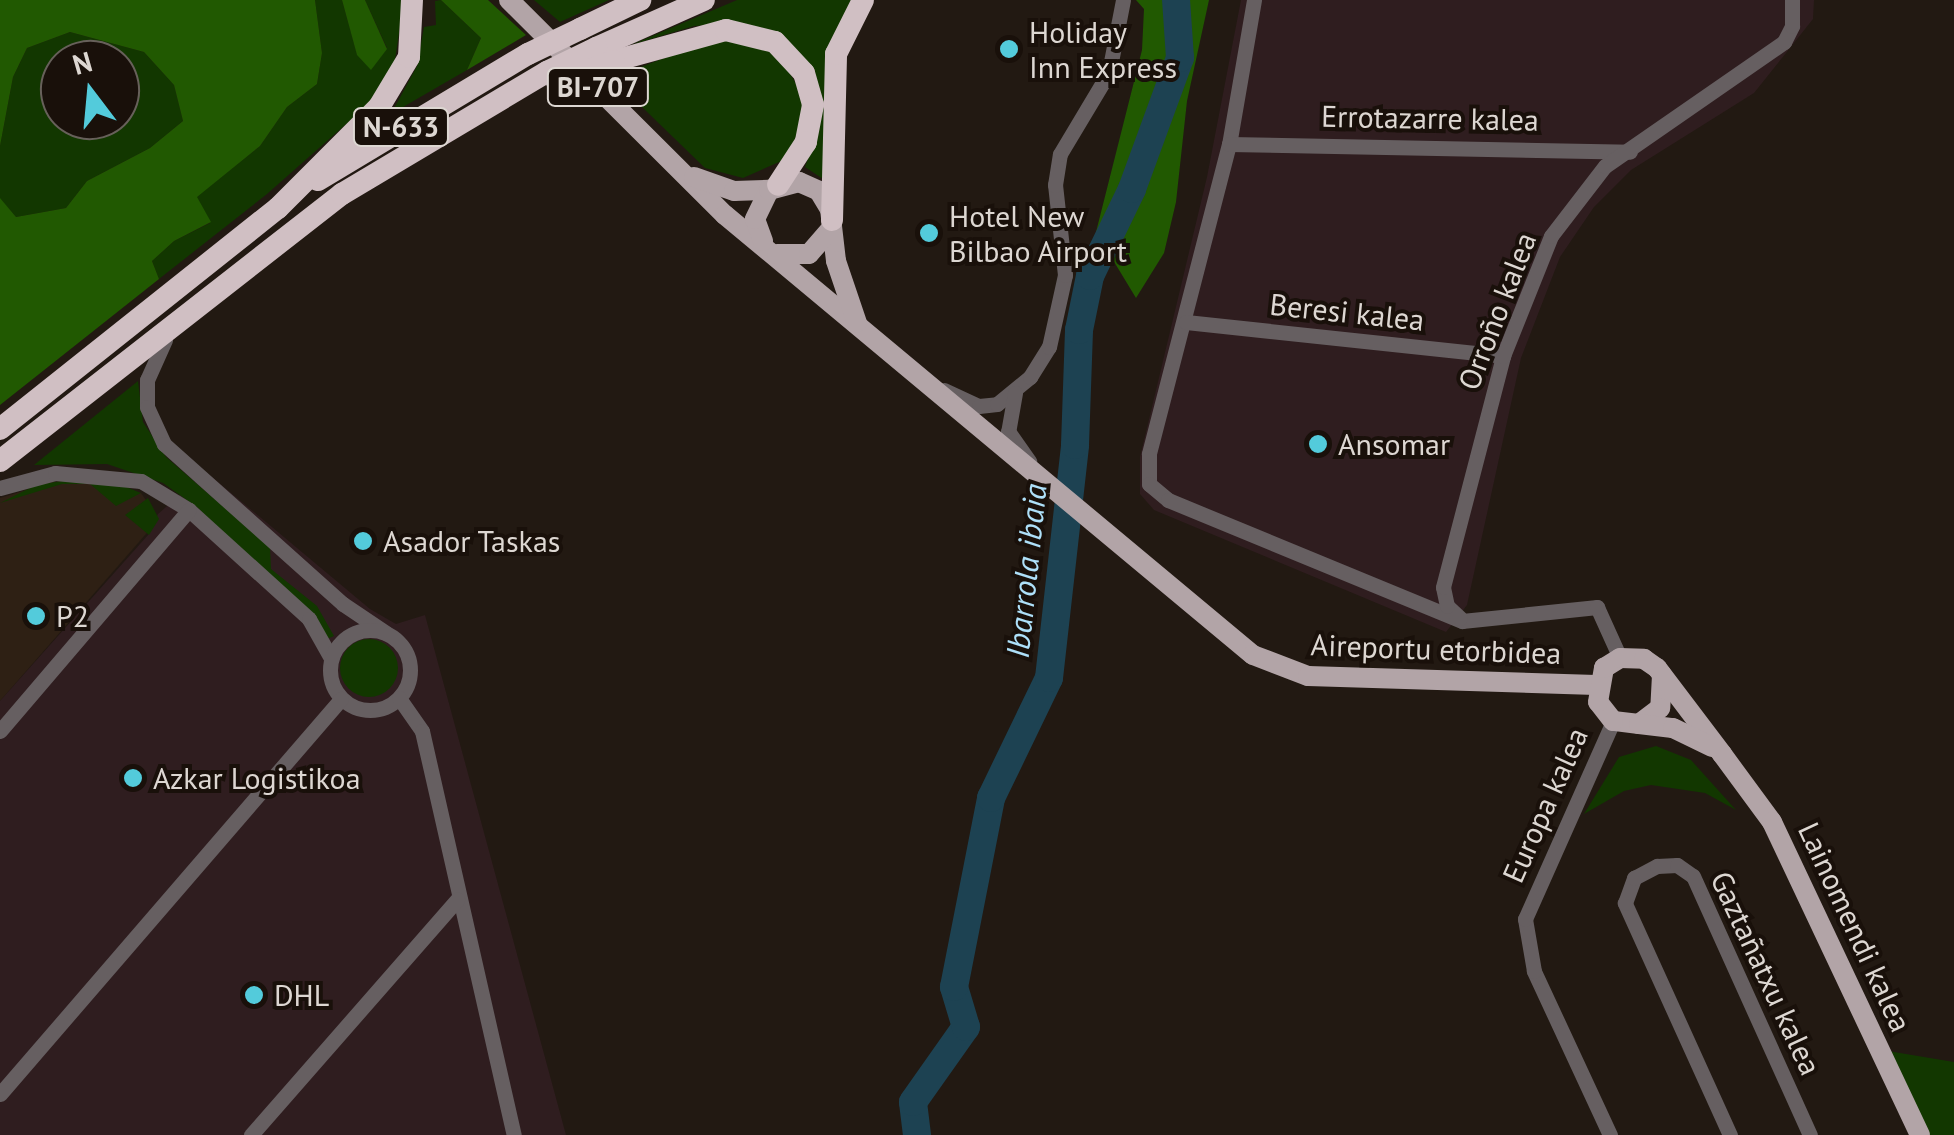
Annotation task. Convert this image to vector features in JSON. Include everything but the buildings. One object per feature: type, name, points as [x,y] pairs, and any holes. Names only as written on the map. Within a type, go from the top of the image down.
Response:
[{"type":"highway","points":[[0,430],[278,208],[398,82],[414,28],[412,0]]},
{"type":"highway","name":"N-633","points":[[278,208],[528,54],[640,0]]},
{"type":"highway","name":"N-633","points":[[185,313],[295,228],[403,153],[552,77],[605,55],[704,0]]},
{"type":"highway","points":[[831,225],[836,54],[864,0]]},
{"type":"highway","points":[[605,55],[726,30],[775,42],[804,73],[814,123],[774,187]]},
{"type":"highway","points":[[0,461],[185,313]]},
{"type":"main road","name":"BI-707","points":[[509,0],[687,174],[858,325]]},
{"type":"main road","name":"BI-707","points":[[687,174],[734,191],[800,182],[819,191],[858,325]]},
{"type":"main road","points":[[774,187],[756,219],[773,250],[809,254],[831,225]]},
{"type":"main road","name":"Aireportu etorbidea","points":[[858,325],[1222,633],[1290,674],[1596,685]]},
{"type":"main road","points":[[1620,658],[1644,658],[1662,675],[1660,708],[1640,724],[1613,721],[1598,702],[1596,685],[1604,668],[1620,658]]},
{"type":"main road","name":"Lainomendi kalea","points":[[1662,675],[1772,822],[1920,1135]]},
{"type":"main road","name":"Lainomendi kalea","points":[[1640,724],[1673,728],[1722,754]]},
{"type":"street","points":[[926,380],[978,406],[998,404],[1014,393],[1049,347],[1065,275],[1056,186],[1060,154],[1109,72],[1123,0]]},
{"type":"street","points":[[1254,0],[1229,144],[1147,466],[1155,494],[1462,621],[1498,622],[1583,603],[1606,616],[1620,658]]},
{"type":"street","name":"Orroño kalea","points":[[1462,621],[1447,606],[1443,587],[1503,356],[1551,236],[1605,166],[1784,42],[1792,26],[1792,0]]},
{"type":"street","name":"Errotazarre kalea","points":[[1229,144],[1630,152]]},
{"type":"street","points":[[185,313],[156,352],[147,380],[153,427],[184,466],[386,633],[410,662],[399,698]]},
{"type":"street","name":"Beresi kalea","points":[[1186,322],[1503,356]]},
{"type":"street","points":[[1014,393],[1008,431],[1044,482]]},
{"type":"street","points":[[0,488],[54,473],[90,472],[141,481],[189,510],[309,619],[331,658],[330,680],[342,699],[364,710],[399,698]]},
{"type":"street","points":[[0,730],[189,510]]},
{"type":"street","points":[[331,658],[355,633],[386,633]]},
{"type":"street","points":[[399,698],[422,730],[457,900],[514,1135]]},
{"type":"street","points":[[0,1094],[342,699]]},
{"type":"street","name":"Europa kalea","points":[[1610,1135],[1534,971],[1525,919],[1613,721]]},
{"type":"street","name":"Gaztañatxu kalea","points":[[1730,1135],[1625,903],[1634,878],[1656,866],[1677,865],[1700,887],[1810,1135]]},
{"type":"street","points":[[251,1135],[457,900]]},
{"type":"shaded area","points":[[1241,0],[1814,0],[1813,19],[1754,93],[1631,170],[1594,207],[1560,257],[1521,358],[1467,605],[1446,632],[1154,510],[1140,494],[1140,457],[1207,177]]},
{"type":"shaded area","points":[[206,472],[370,609],[396,624],[425,615],[566,1135],[0,1135],[0,701],[148,535],[158,514]]},
{"type":"shaded area","name":"P2","points":[[96,479],[141,493],[159,519],[0,701],[0,498],[52,482]]},
{"type":"green space","points":[[0,0],[315,0],[322,53],[317,84],[287,107],[260,146],[197,197],[211,222],[174,241],[152,261],[159,279],[0,405],[0,198],[16,217],[66,208],[87,181],[150,148],[183,121],[174,85],[140,51],[140,40],[100,40],[70,32],[27,48],[13,77],[0,146]]},
{"type":"green space","points":[[315,0],[342,0],[357,54],[387,48],[365,0],[404,0],[393,73],[370,103],[267,194],[159,279],[152,261],[174,241],[210,223],[196,197],[260,146],[287,107],[317,84],[322,53]]},
{"type":"green space","points":[[342,0],[365,0],[387,49],[371,70],[357,55]]},
{"type":"green space","points":[[441,0],[481,38],[467,70],[391,114],[417,66],[424,27],[436,25],[435,1]]},
{"type":"green space","points":[[441,0],[488,0],[526,35],[467,70],[481,38]]},
{"type":"green space","points":[[534,0],[609,0],[560,22]]},
{"type":"green space","points":[[737,0],[853,0],[823,179],[805,167],[819,127],[815,70],[777,32],[742,23],[694,26],[631,45]]},
{"type":"green space","points":[[1136,0],[1209,0],[1187,101],[1176,202],[1164,253],[1136,298],[1096,232],[1142,50],[1144,9]]},
{"type":"green space","points":[[70,32],[100,40],[48,40]]},
{"type":"green space","points":[[734,40],[761,46],[782,60],[802,94],[804,119],[786,159],[743,178],[705,168],[612,78],[701,44]]},
{"type":"green space","points":[[40,43],[40,140],[140,140],[140,51],[174,85],[183,121],[150,148],[87,181],[66,208],[16,217],[0,199],[0,146],[13,77],[27,48]]},
{"type":"green space","points":[[138,381],[143,422],[166,457],[270,547],[271,569],[317,606],[334,636],[327,639],[198,508],[163,483],[107,464],[34,465]]},
{"type":"green space","points":[[69,480],[114,482],[141,493],[116,506],[90,484],[62,484],[0,503],[36,485]]},
{"type":"green space","points":[[148,498],[159,519],[149,535],[125,515]]},
{"type":"green space","points":[[369,639],[389,648],[398,668],[389,688],[369,697],[349,688],[340,668],[349,648]]},
{"type":"green space","points":[[1656,746],[1691,760],[1736,810],[1705,793],[1651,785],[1624,791],[1584,814],[1619,757]]},
{"type":"green space","points":[[1888,1051],[1954,1062],[1954,1135],[1929,1135]]},
{"type":"waterway","name":"Ibarrola ibaia","points":[[917,1135],[913,1102],[966,1027],[954,987],[991,798],[1049,678],[1075,445],[1079,330],[1090,276],[1132,189],[1180,58],[1176,0]]},
{"type":"place","name":"Holiday Inn Express","points":[[1009,49]]},
{"type":"place","name":"Hotel New Bilbao Airport","points":[[929,233]]},
{"type":"place","name":"Ansomar","points":[[1318,444]]},
{"type":"place","name":"Asador Taskas","points":[[363,541]]},
{"type":"place","name":"P2","points":[[36,616]]},
{"type":"place","name":"Azkar Logistikoa","points":[[133,778]]},
{"type":"place","name":"DHL","points":[[254,995]]}]
